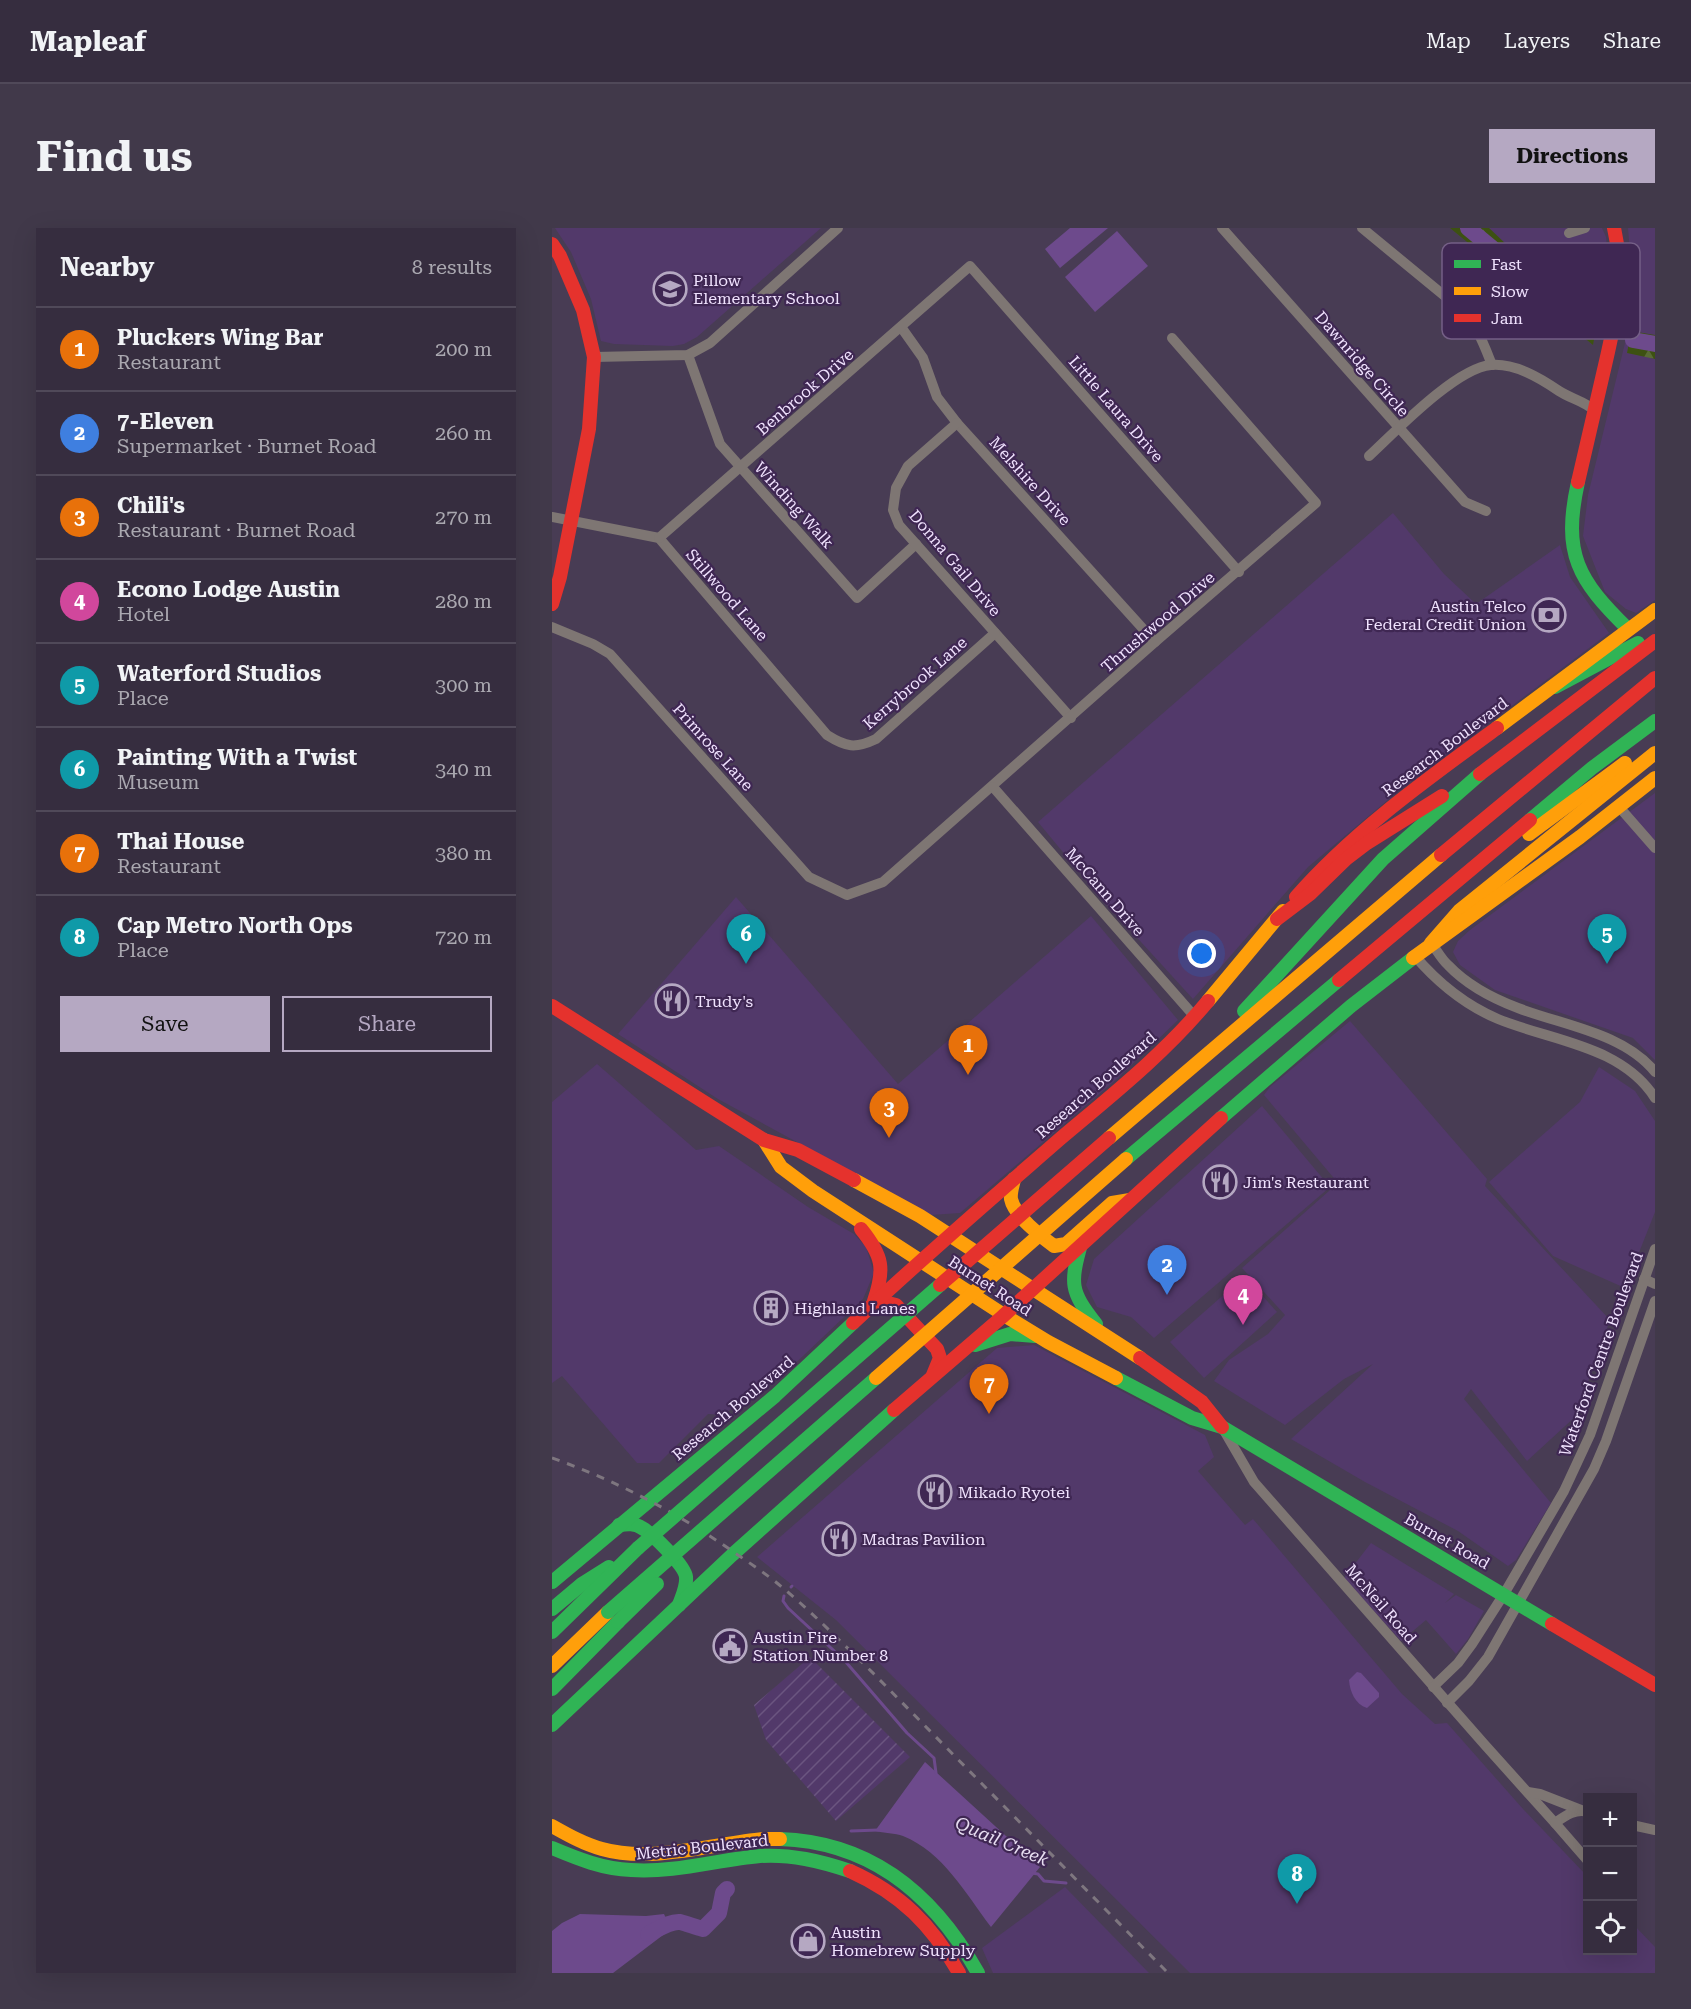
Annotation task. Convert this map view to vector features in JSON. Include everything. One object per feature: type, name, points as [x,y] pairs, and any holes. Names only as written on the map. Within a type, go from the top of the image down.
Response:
[{"type":"main road","points":[[1614,228],[1618,243]]},
{"type":"main road","points":[[552,244],[560,256],[583,310],[594,357],[589,429],[560,577],[552,604]]},
{"type":"main road","points":[[1612,339],[1575,495],[1572,512],[1573,543],[1579,567],[1591,591],[1628,628]]},
{"type":"main road","name":"Research Boulevard","points":[[552,1582],[775,1396],[920,1260],[1136,1074],[1195,1017],[1324,865],[1397,802],[1555,687],[1628,628],[1655,610]]},
{"type":"main road","points":[[1555,687],[1655,633]]},
{"type":"main road","points":[[1207,1053],[1383,859],[1475,778],[1655,641]]},
{"type":"main road","points":[[552,1609],[586,1589],[638,1548],[1207,1053],[1318,962],[1482,819],[1655,678]]},
{"type":"main road","points":[[552,1666],[613,1617],[697,1536],[1126,1159],[1592,768],[1655,721]]},
{"type":"main road","points":[[1441,895],[1482,868],[1655,742]]},
{"type":"main road","points":[[1431,943],[1459,911],[1655,753]]},
{"type":"main road","points":[[1277,919],[1310,894],[1346,859],[1367,843],[1475,778]]},
{"type":"main road","points":[[552,1725],[837,1459],[1004,1315],[1251,1090],[1414,955],[1620,808],[1655,778]]},
{"type":"main road","name":"Burnet Road","points":[[552,1006],[764,1140],[798,1150],[911,1211],[1103,1333],[1202,1402],[1222,1427]]},
{"type":"main road","name":"Burnet Road","points":[[764,1140],[781,1167],[852,1218],[1004,1315],[1192,1418],[1222,1427],[1655,1685]]},
{"type":"main road","points":[[1014,1179],[1011,1199],[1016,1210],[1045,1241],[1054,1246],[1066,1244],[1112,1203],[1130,1200]]},
{"type":"main road","points":[[852,1218],[875,1245],[882,1263],[880,1285],[873,1305],[888,1303],[896,1305],[937,1349],[940,1358],[933,1377]]},
{"type":"main road","points":[[1081,1244],[1072,1275],[1072,1288],[1077,1299],[1103,1333]]},
{"type":"main road","points":[[968,1347],[1010,1334],[1039,1336]]},
{"type":"main road","points":[[619,1525],[633,1524],[643,1528],[682,1565],[686,1582],[678,1607]]},
{"type":"main road","points":[[552,1632],[586,1589]]},
{"type":"main road","points":[[552,1689],[613,1617]]},
{"type":"main road","name":"Metric Boulevard","points":[[552,1826],[591,1846],[626,1854],[665,1854],[747,1840],[772,1839],[820,1844],[861,1857],[906,1883],[922,1897],[950,1926],[978,1973]]},
{"type":"main road","points":[[772,1839],[772,1856]]},
{"type":"main road","points":[[816,1861],[820,1844]]},
{"type":"main road","name":"Metric Boulevard","points":[[552,1848],[584,1863],[625,1871],[668,1870],[747,1857],[772,1856],[816,1861],[854,1873],[896,1896],[924,1921],[959,1973]]},
{"type":"street","points":[[594,357],[688,355],[710,343],[838,228]]},
{"type":"street","name":"Dawnridge Circle","points":[[1222,228],[1465,502],[1486,511]]},
{"type":"street","points":[[1362,228],[1442,294]]},
{"type":"street","points":[[1569,233],[1585,228]]},
{"type":"street","name":"Benbrook Drive","points":[[659,538],[970,266]]},
{"type":"street","name":"Little Laura Drive","points":[[970,266],[1239,572]]},
{"type":"street","name":"Melshire Drive","points":[[901,327],[923,358],[938,397],[957,423],[1155,642]]},
{"type":"street","name":"Thrushwood Drive","points":[[847,895],[883,882],[1316,503],[1172,338]]},
{"type":"street","points":[[1482,339],[1492,365]]},
{"type":"street","name":"Winding Walk","points":[[688,355],[720,444],[857,598],[916,544]]},
{"type":"street","points":[[1370,456],[1451,382],[1468,372],[1492,365],[1530,374],[1569,398],[1587,404],[1595,411]]},
{"type":"street","name":"Donna Gail Drive","points":[[957,423],[908,466],[896,488],[893,510],[899,525],[1071,718]]},
{"type":"street","points":[[552,517],[659,538]]},
{"type":"street","name":"Stillwood Lane","points":[[659,538],[827,735],[850,746]]},
{"type":"street","name":"Primrose Lane","points":[[552,627],[593,644],[610,654],[809,877],[847,895]]},
{"type":"street","name":"Kerrybrook Lane","points":[[850,746],[862,746],[876,739],[995,633]]},
{"type":"street","name":"McCann Drive","points":[[993,787],[1195,1017]]},
{"type":"street","points":[[1620,808],[1655,848]]},
{"type":"street","points":[[1431,943],[1446,964],[1476,987],[1517,1008],[1580,1028],[1611,1041],[1633,1053],[1655,1072]]},
{"type":"street","points":[[1414,955],[1431,975],[1475,1007],[1498,1019],[1603,1055],[1635,1074],[1655,1098]]},
{"type":"street","name":"Waterford Centre Boulevard","points":[[1433,1687],[1467,1652],[1564,1491],[1590,1435],[1644,1279],[1652,1265],[1655,1249]]},
{"type":"street","points":[[1644,1279],[1655,1284]]},
{"type":"street","name":"Waterford Centre Boulevard","points":[[1448,1703],[1482,1666],[1580,1496],[1606,1442],[1655,1301]]},
{"type":"street","name":"McNeil Road","points":[[1222,1427],[1254,1482],[1583,1856]]},
{"type":"street","points":[[1528,1792],[1540,1794],[1583,1811]]},
{"type":"street","points":[[1555,1823],[1566,1816],[1583,1811]]},
{"type":"street","points":[[1637,1826],[1655,1830]]},
{"type":"shaded area","name":"Pillow Elementary School","points":[[555,228],[821,228],[697,337],[684,344],[673,346],[614,344],[601,341],[591,299],[571,252]]},
{"type":"shaded area","points":[[1489,228],[1602,228],[1607,243],[1505,243]]},
{"type":"shaded area","points":[[1628,228],[1655,228],[1655,600],[1636,613],[1626,609],[1605,592],[1583,536],[1588,495],[1626,339],[1640,339],[1640,243],[1629,243]]},
{"type":"shaded area","points":[[1393,513],[1444,574],[1476,604],[1560,545],[1570,577],[1609,633],[1402,788],[1308,867],[1193,999],[1100,897],[1038,822]]},
{"type":"shaded area","points":[[1655,793],[1655,1060],[1633,1038],[1495,990],[1460,965],[1453,952],[1458,941],[1470,930]]},
{"type":"shaded area","points":[[736,897],[898,1084],[1091,916],[1178,1020],[1118,1078],[960,1213],[931,1215],[718,1099],[618,1034]]},
{"type":"shaded area","points":[[1350,1021],[1487,1179],[1485,1186],[1610,1320],[1576,1416],[1527,1461],[1471,1389],[1464,1399],[1551,1503],[1516,1560],[1508,1566],[1458,1531],[1365,1482],[1291,1439],[1373,1364],[1344,1379],[1285,1425],[1214,1381],[1229,1360],[1268,1334],[1285,1315],[1242,1268],[1338,1183],[1264,1095],[1270,1087]]},
{"type":"shaded area","points":[[597,1064],[696,1150],[719,1146],[808,1207],[854,1234],[866,1247],[874,1273],[863,1299],[783,1375],[761,1383],[724,1415],[708,1414],[659,1463],[637,1463],[562,1376],[552,1383],[552,1102]]},
{"type":"shaded area","points":[[1599,1067],[1635,1091],[1655,1121],[1655,1212],[1625,1288],[1553,1256],[1489,1182],[1580,1102]]},
{"type":"shaded area","points":[[1262,1106],[1330,1187],[1154,1338],[1131,1317],[1097,1307],[1086,1285],[1094,1259]]},
{"type":"shaded area","points":[[1245,1276],[1277,1312],[1204,1378],[1170,1342]]},
{"type":"shaded area","points":[[1034,1345],[1205,1435],[1214,1457],[1198,1471],[1245,1525],[1253,1519],[1402,1694],[1435,1724],[1447,1723],[1523,1809],[1583,1872],[1583,1955],[1637,1955],[1637,1928],[1655,1947],[1655,1973],[1190,1973],[836,1620],[757,1557],[997,1348]]},
{"type":"shaded area","points":[[1371,1543],[1454,1594],[1445,1603],[1456,1595],[1484,1611],[1468,1639],[1456,1654],[1426,1620],[1401,1641],[1344,1578]]},
{"type":"shaded area","points":[[810,1657],[910,1757],[836,1821],[766,1740],[754,1705]]},
{"type":"shaded area","points":[[1065,1887],[1149,1973],[993,1973],[982,1948]]},
{"type":"green space","points":[[1450,228],[1489,228],[1505,243],[1468,243]]},
{"type":"green space","points":[[1640,332],[1655,335],[1655,359],[1627,353],[1630,339],[1640,339]]},
{"type":"green space","points":[[1586,339],[1594,339],[1593,345]]},
{"type":"water","points":[[1070,228],[1108,228],[1060,268],[1045,249]]},
{"type":"water","points":[[1117,231],[1148,266],[1095,312],[1065,277]]},
{"type":"water","points":[[1357,1672],[1361,1673],[1379,1693],[1379,1697],[1367,1708],[1356,1701],[1351,1689],[1349,1680]]},
{"type":"water","points":[[925,1762],[1040,1867],[991,1927],[953,1875],[930,1852],[903,1836],[875,1831]]},
{"type":"water","points":[[580,1914],[646,1916],[664,1914],[671,1929],[613,1973],[552,1973],[552,1931]]},
{"type":"waterway","points":[[1468,228],[1486,243]]},
{"type":"waterway","points":[[1633,340],[1655,344]]},
{"type":"waterway","points":[[784,1596],[783,1601],[788,1608],[845,1661],[907,1733],[934,1758],[936,1773]]},
{"type":"waterway","name":"Quail Creek","points":[[851,1831],[878,1830]]},
{"type":"waterway","name":"Quail Creek","points":[[1032,1873],[1038,1874],[1044,1881],[1066,1883]]},
{"type":"waterway","name":"Quail Creek","points":[[648,1934],[676,1922],[703,1929],[719,1913],[723,1893],[727,1889]]},
{"type":"railway","points":[[552,1458],[600,1477],[669,1511],[713,1538],[795,1598],[873,1673],[1168,1973]]},
{"type":"traffic: fast","points":[[1578,482],[1572,528],[1578,564],[1597,595],[1628,629]]},
{"type":"traffic: fast","points":[[1555,687],[1638,643]]},
{"type":"traffic: fast","points":[[1530,820],[1592,768],[1655,721]]},
{"type":"traffic: fast","points":[[1244,1011],[1383,859],[1480,774]]},
{"type":"traffic: fast","points":[[1221,1118],[1351,1006],[1413,958]]},
{"type":"traffic: fast","points":[[1126,1159],[1339,980]]},
{"type":"traffic: fast","points":[[1081,1244],[1075,1269],[1075,1287],[1081,1303],[1096,1324]]},
{"type":"traffic: fast","points":[[638,1548],[940,1285]]},
{"type":"traffic: fast","points":[[552,1582],[775,1396],[853,1323]]},
{"type":"traffic: fast","points":[[975,1345],[1010,1334],[1035,1336]]},
{"type":"traffic: fast","points":[[608,1612],[876,1378]]},
{"type":"traffic: fast","points":[[1116,1378],[1192,1418],[1222,1427],[1552,1624]]},
{"type":"traffic: fast","points":[[552,1725],[732,1555],[894,1410]]},
{"type":"traffic: fast","points":[[619,1525],[639,1526],[675,1558],[686,1577],[679,1605]]},
{"type":"traffic: fast","points":[[552,1632],[638,1548]]},
{"type":"traffic: fast","points":[[552,1609],[582,1584],[609,1567]]},
{"type":"traffic: fast","points":[[618,1622],[657,1584]]},
{"type":"traffic: fast","points":[[552,1689],[618,1622]]},
{"type":"traffic: fast","points":[[780,1839],[813,1842],[844,1850],[872,1862],[897,1878],[942,1920],[978,1973]]},
{"type":"traffic: fast","points":[[552,1848],[591,1863],[621,1869],[663,1870],[760,1856],[783,1856],[828,1864],[850,1871]]},
{"type":"traffic: slow","points":[[1497,728],[1655,610]]},
{"type":"traffic: slow","points":[[1431,943],[1459,911],[1655,753]]},
{"type":"traffic: slow","points":[[1529,834],[1625,763]]},
{"type":"traffic: slow","points":[[1413,958],[1580,837],[1655,778]]},
{"type":"traffic: slow","points":[[1109,1138],[1441,855]]},
{"type":"traffic: slow","points":[[1208,1001],[1283,911]]},
{"type":"traffic: slow","points":[[764,1140],[781,1167],[813,1191],[1004,1315],[1048,1342],[1116,1378]]},
{"type":"traffic: slow","points":[[876,1378],[1126,1159]]},
{"type":"traffic: slow","points":[[1014,1179],[1011,1199],[1017,1212],[1054,1246],[1066,1244],[1112,1203],[1130,1200]]},
{"type":"traffic: slow","points":[[854,1180],[920,1216],[1140,1358]]},
{"type":"traffic: slow","points":[[552,1666],[608,1612]]},
{"type":"traffic: slow","points":[[552,1826],[595,1847],[621,1853],[661,1853],[763,1839],[780,1839]]},
{"type":"traffic: jam","points":[[1614,228],[1616,243]]},
{"type":"traffic: jam","points":[[552,244],[560,256],[583,310],[594,357],[589,429],[560,577],[552,604]]},
{"type":"traffic: jam","points":[[1578,482],[1611,339]]},
{"type":"traffic: jam","points":[[1480,774],[1655,641]]},
{"type":"traffic: jam","points":[[1441,855],[1655,678]]},
{"type":"traffic: jam","points":[[1296,897],[1366,828],[1497,728]]},
{"type":"traffic: jam","points":[[1277,919],[1310,894],[1346,859],[1367,843],[1442,796]]},
{"type":"traffic: jam","points":[[1339,980],[1530,820]]},
{"type":"traffic: jam","points":[[853,1323],[956,1229],[1138,1073],[1208,1001]]},
{"type":"traffic: jam","points":[[552,1006],[764,1140],[798,1150],[854,1180]]},
{"type":"traffic: jam","points":[[894,1410],[1002,1317],[1221,1118]]},
{"type":"traffic: jam","points":[[940,1285],[1109,1138]]},
{"type":"traffic: jam","points":[[861,1229],[874,1247],[880,1263],[880,1280],[874,1301]]},
{"type":"traffic: jam","points":[[873,1305],[888,1303],[896,1305],[937,1349],[940,1358],[933,1375]]},
{"type":"traffic: jam","points":[[1140,1358],[1202,1402],[1222,1427]]},
{"type":"traffic: jam","points":[[1552,1624],[1655,1685]]},
{"type":"traffic: jam","points":[[850,1871],[885,1890],[913,1913],[938,1940],[959,1973]]},
{"type":"place","name":"Pillow Elementary School","points":[[670,289]]},
{"type":"place","name":"Austin Telco Federal Credit Union","points":[[1549,615]]},
{"type":"place","name":"Painting With a Twist","points":[[746,964]]},
{"type":"place","name":"Waterford Studios","points":[[1607,964]]},
{"type":"place","name":"Trudy's","points":[[672,1001]]},
{"type":"place","name":"Pluckers Wing Bar","points":[[968,1075]]},
{"type":"place","name":"Chili's","points":[[889,1138]]},
{"type":"place","name":"Jim's Restaurant","points":[[1220,1182]]},
{"type":"place","name":"7-Eleven","points":[[1167,1295]]},
{"type":"place","name":"Highland Lanes","points":[[771,1308]]},
{"type":"place","name":"Econo Lodge Austin","points":[[1243,1325]]},
{"type":"place","name":"Thai House","points":[[989,1414]]},
{"type":"place","name":"Mikado Ryotei","points":[[935,1492]]},
{"type":"place","name":"Madras Pavilion","points":[[839,1539]]},
{"type":"place","name":"Austin Fire Station Number 8","points":[[730,1646]]},
{"type":"place","name":"Cap Metro North Ops","points":[[1297,1904]]},
{"type":"place","name":"Austin Homebrew Supply","points":[[808,1941]]}]
